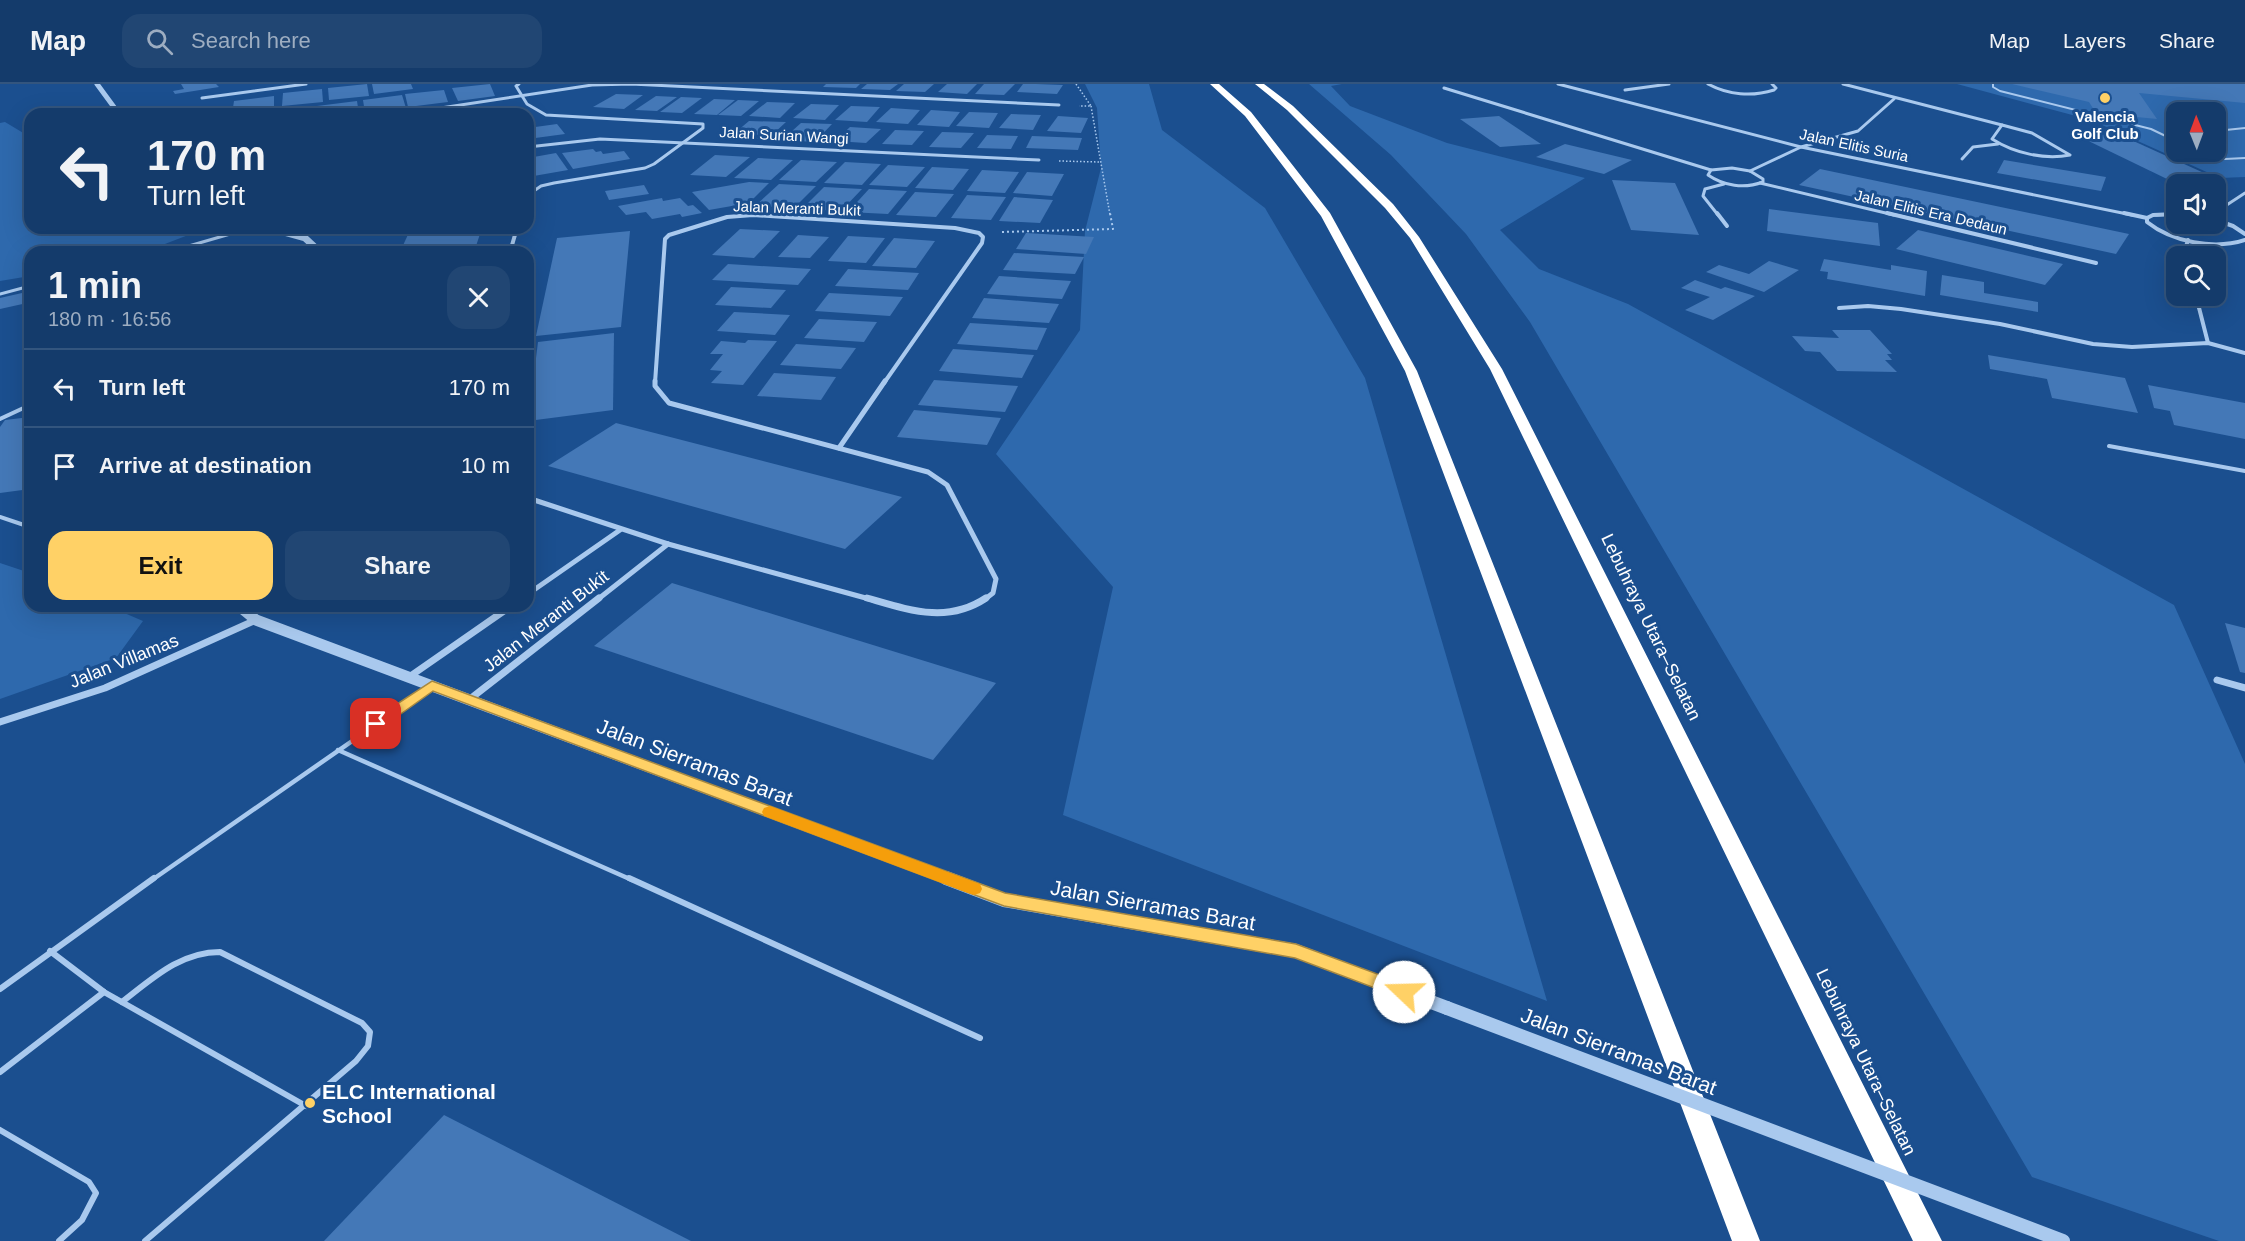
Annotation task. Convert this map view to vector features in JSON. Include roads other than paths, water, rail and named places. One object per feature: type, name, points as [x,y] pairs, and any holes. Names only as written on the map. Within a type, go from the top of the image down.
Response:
[{"type":"highway","points":[[1214,84],[1248,114],[1326,214],[1411,370],[1746,1241]]},
{"type":"highway","name":"Lebuhraya Utara–Selatan","points":[[1259,84],[1290,108],[1389,206],[1414,237],[1497,369],[1928,1241]]},
{"type":"street","points":[[97,84],[115,108]]},
{"type":"street","points":[[201,98],[306,84]]},
{"type":"street","points":[[519,84],[516,86],[519,97],[532,108]]},
{"type":"street","points":[[443,108],[592,85],[632,84],[1059,105]]},
{"type":"street","name":"Jalan Elitis Suria","points":[[1558,84],[1801,147],[2147,218]]},
{"type":"street","points":[[1625,90],[1669,84]]},
{"type":"street","points":[[1708,84],[1730,92],[1753,94],[1774,90],[1776,88],[1772,84]]},
{"type":"street","points":[[1843,84],[2032,133],[2070,155],[2049,156],[1999,144],[1973,147],[1962,159]]},
{"type":"street","points":[[1444,88],[1711,170],[1724,168],[1750,171],[1763,179],[1760,183]]},
{"type":"street","points":[[1750,171],[1801,147],[1858,130],[1894,99]]},
{"type":"street","points":[[534,110],[546,115],[696,122],[703,124],[704,128],[645,168],[554,183],[534,190]]},
{"type":"street","points":[[1999,144],[1992,139],[2002,125]]},
{"type":"street","name":"Jalan Surian Wangi","points":[[534,146],[583,139],[1039,160]]},
{"type":"street","points":[[1711,170],[1708,175],[1725,183]]},
{"type":"street","points":[[1725,183],[1705,189],[1703,196],[1727,226]]},
{"type":"street","name":"Jalan Elitis Era Dedaun","points":[[1725,183],[1741,185],[1760,183],[2096,263]]},
{"type":"street","points":[[2226,205],[2245,193]]},
{"type":"street","points":[[2166,214],[2153,215],[2147,218],[2147,222],[2160,231],[2188,240],[2219,244],[2244,242]]},
{"type":"street","name":"Jalan Meranti Bukit","points":[[534,500],[668,544],[925,614],[956,614],[977,606],[993,593],[996,579],[947,485],[928,472],[669,403],[655,386],[665,239],[678,230],[727,217],[746,216],[955,228],[979,233],[983,237],[982,243],[839,448]]},
{"type":"street","points":[[2226,224],[2245,234]]},
{"type":"street","points":[[290,234],[304,238],[313,246]]},
{"type":"street","points":[[2186,246],[2188,240]]},
{"type":"street","points":[[1839,308],[1868,306],[1901,309],[2000,324],[2093,345],[2208,343],[2245,353]]},
{"type":"street","points":[[2199,306],[2208,343]]},
{"type":"street","name":"Jalan Meranti Bukit","points":[[534,590],[620,530]]},
{"type":"street","name":"Jalan Meranti Bukit","points":[[470,700],[668,544]]},
{"type":"street","name":"Jalan Sierramas Barat","points":[[246,612],[256,620],[1004,900],[1296,951],[2063,1241]]},
{"type":"street","name":"Jalan Meranti Bukit","points":[[409,677],[502,612]]},
{"type":"street","name":"Jalan Villamas","points":[[0,722],[105,688],[256,620]]},
{"type":"street","points":[[2217,680],[2245,687]]},
{"type":"lane","points":[[1993,84],[1993,87],[2000,91],[2166,135]]},
{"type":"lane","points":[[2226,130],[2245,128]]},
{"type":"lane","points":[[2226,159],[2245,158]]},
{"type":"lane","points":[[189,246],[230,234]]},
{"type":"lane","points":[[0,294],[24,288]]},
{"type":"lane","points":[[0,419],[24,408]]},
{"type":"lane","points":[[2109,446],[2245,471]]},
{"type":"lane","points":[[0,517],[24,525]]},
{"type":"lane","points":[[0,989],[50,951],[432,685]]},
{"type":"lane","points":[[339,750],[693,907],[980,1038]]},
{"type":"lane","points":[[122,1002],[174,963],[190,954],[207,950],[220,952],[362,1023],[370,1032],[368,1046],[356,1061],[146,1241]]},
{"type":"lane","points":[[50,951],[104,992],[306,1106]]},
{"type":"lane","points":[[0,1072],[104,992]]},
{"type":"lane","points":[[0,1130],[89,1182],[96,1192],[90,1210],[74,1229],[59,1241]]},
{"type":"place","name":"Valencia Golf Club","points":[[2105,98]]},
{"type":"place","name":"ELC International School","points":[[310,1103]]}]
